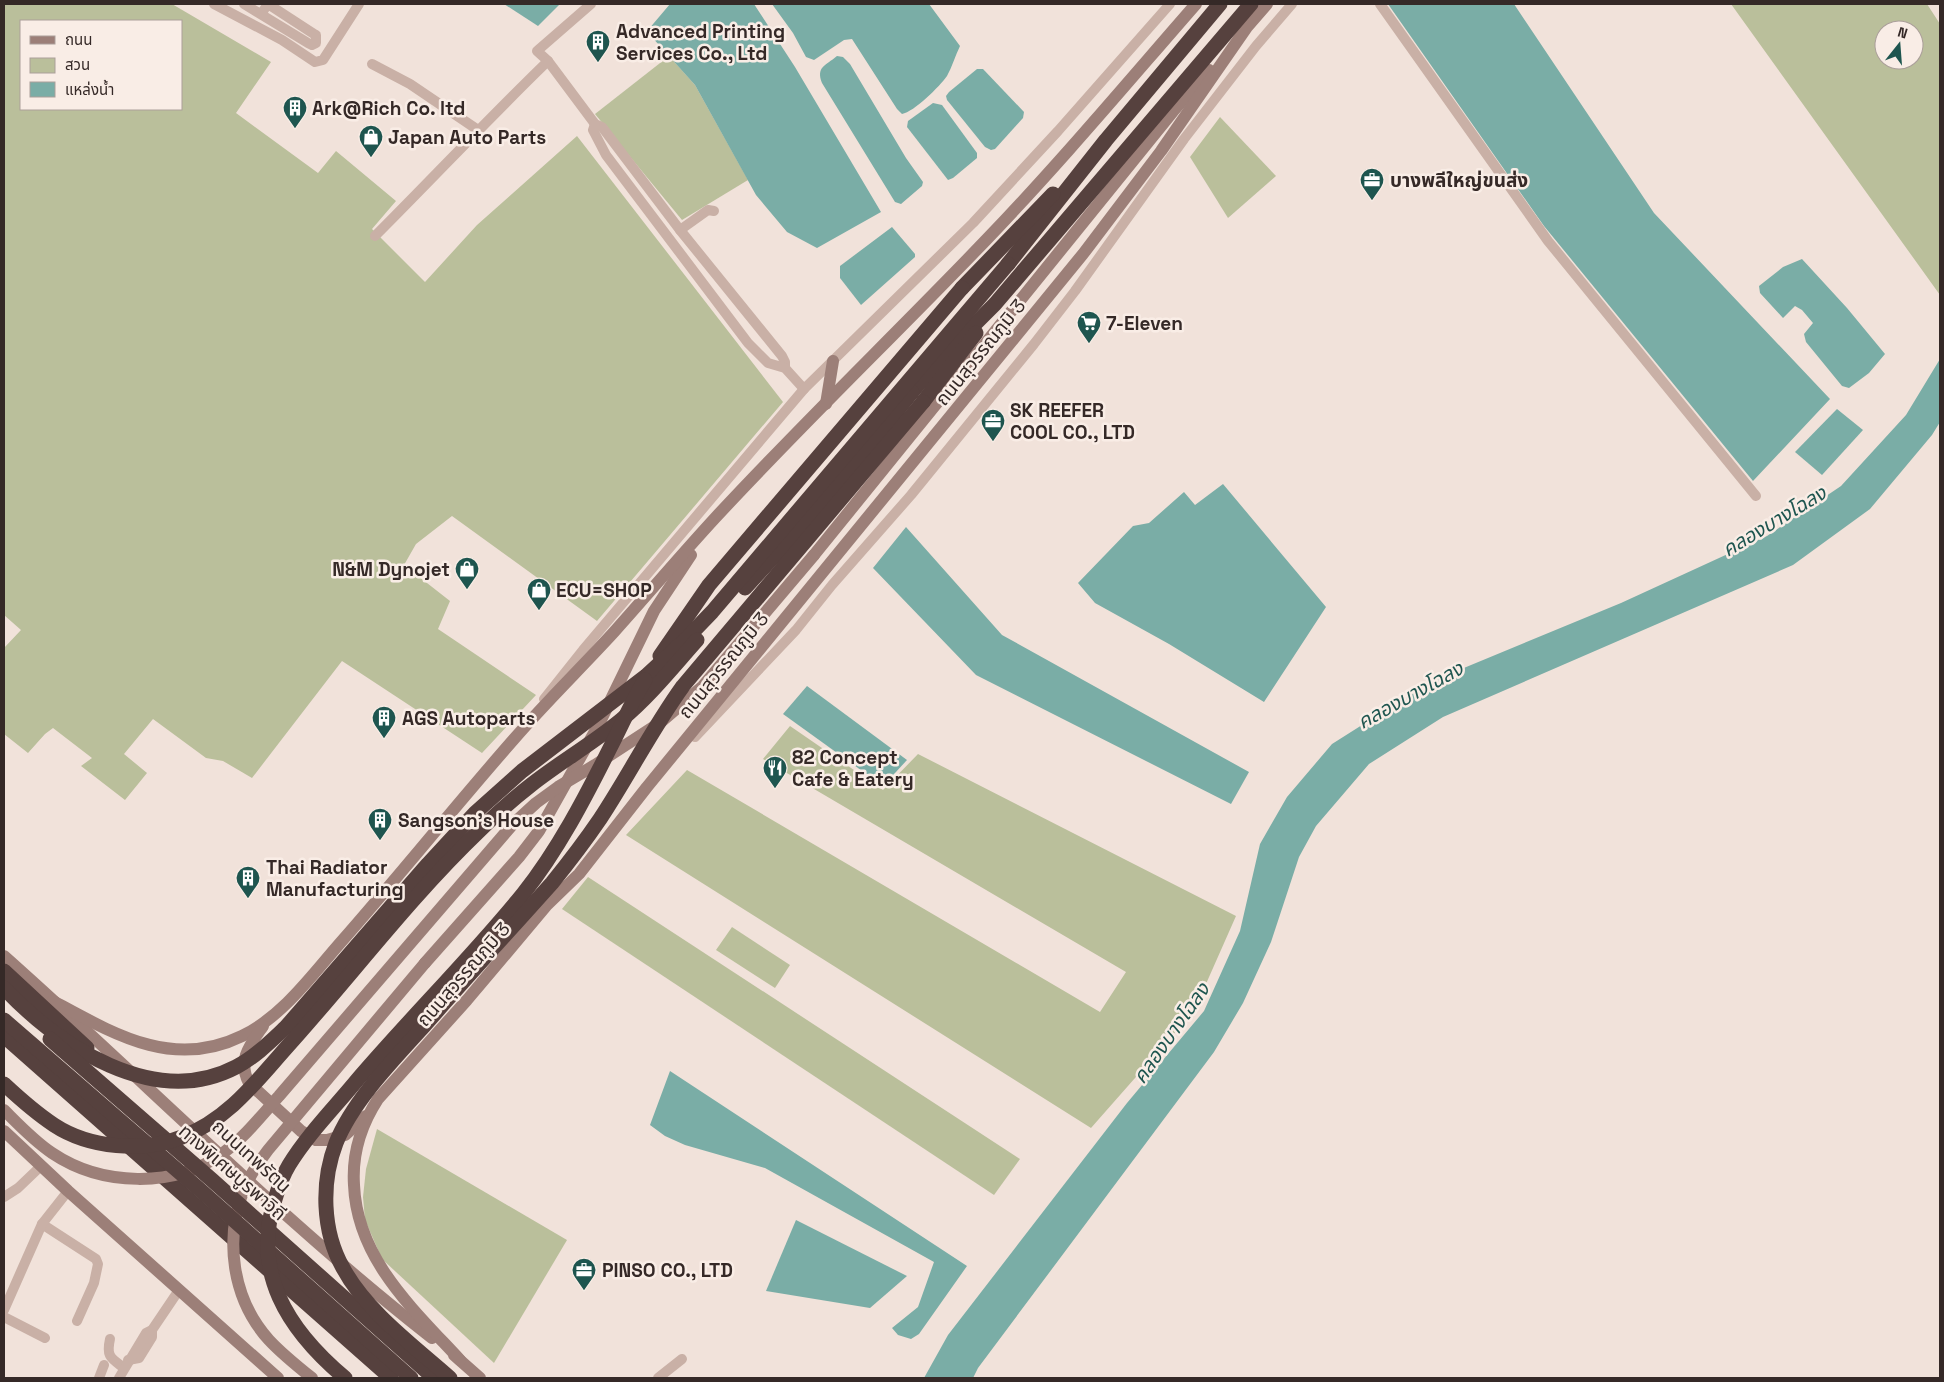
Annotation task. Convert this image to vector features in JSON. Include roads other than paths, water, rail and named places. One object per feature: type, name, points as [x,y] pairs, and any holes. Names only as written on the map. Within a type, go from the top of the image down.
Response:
[{"type":"highway","points":[[4,988],[45,1026],[108,1066],[139,1076],[158,1080],[190,1080],[219,1074],[235,1068],[267,1045],[286,1027],[475,813],[522,771],[646,676],[712,612],[1008,264],[1106,140],[1220,4]]},
{"type":"highway","points":[[4,1084],[55,1126],[79,1137],[109,1145],[137,1148],[181,1138],[222,1116],[240,1100],[298,1036],[418,895],[479,831],[532,784],[622,719],[660,682],[822,504],[936,363],[995,304],[1252,4]]},
{"type":"highway","points":[[345,1378],[320,1356],[292,1322],[273,1280],[268,1262],[268,1226],[277,1194],[288,1167],[304,1143],[376,1057],[503,917],[545,864],[600,768],[643,683],[671,638],[709,585],[956,295],[1106,140]]},
{"type":"highway","points":[[450,1378],[375,1309],[361,1294],[342,1266],[333,1244],[326,1208],[329,1164],[336,1142],[351,1116],[384,1071],[552,883],[578,850],[600,818],[664,711],[683,686],[923,402],[958,358],[995,304]]},
{"type":"highway","points":[[4,971],[65,1029],[108,1066]]},
{"type":"highway","name":"ทางพิเศษบูรพาวิถี","points":[[4,998],[435,1378]]},
{"type":"highway","name":"ทางพิเศษบูรพาวิถี","points":[[4,1020],[411,1378]]},
{"type":"highway","points":[[4,1036],[391,1378]]},
{"type":"main road","points":[[53,1000],[101,1027],[124,1037],[147,1045],[168,1049],[190,1050],[221,1044],[243,1036],[266,1022],[298,992],[515,738],[612,634],[718,515],[988,238],[1073,146],[1196,4]]},
{"type":"main road","name":"ถนนสุวรรณภูมิ 3","points":[[460,1360],[387,1277],[371,1252],[360,1228],[354,1199],[353,1166],[361,1133],[369,1112],[378,1099],[469,998],[547,905],[579,874],[647,786],[1084,254],[1161,151],[1247,27],[1267,4]]},
{"type":"main road","points":[[4,1110],[36,1141],[53,1154],[87,1171],[107,1177],[126,1179],[169,1176],[208,1163],[239,1141],[513,824],[536,802],[646,732],[691,696],[722,664],[814,555],[1175,109],[1247,27]]},
{"type":"main road","points":[[826,404],[832,361]]},
{"type":"main road","points":[[312,1378],[268,1339],[254,1320],[242,1296],[235,1271],[232,1248],[235,1219],[244,1190],[255,1168],[268,1150],[425,963],[539,832],[598,726],[654,612],[718,515]]},
{"type":"main road","name":"ถนนเทพรัตน","points":[[4,956],[193,1131],[375,1293],[480,1378]]},
{"type":"main road","points":[[266,1022],[245,1056],[244,1073],[249,1083],[301,1131],[316,1140],[336,1139],[345,1136],[369,1112]]},
{"type":"main road","points":[[4,1131],[68,1191],[278,1378]]},
{"type":"street","points":[[214,4],[282,40],[315,62],[323,60],[359,4]]},
{"type":"street","points":[[244,4],[310,44],[316,42],[316,35],[268,4],[261,14]]},
{"type":"street","points":[[591,4],[537,51],[548,61],[596,124],[602,127],[680,230],[782,356],[785,368]]},
{"type":"street","points":[[515,738],[560,677],[804,389],[973,223],[1070,118],[1170,4]]},
{"type":"street","points":[[647,786],[796,630],[832,585],[917,488],[1075,291],[1184,139],[1256,46],[1292,4]]},
{"type":"street","points":[[1380,4],[1548,241],[1756,496]]},
{"type":"street","points":[[375,236],[548,61]]},
{"type":"street","points":[[372,64],[410,84],[478,130]]},
{"type":"street","points":[[596,124],[593,130],[606,155],[748,343],[768,363],[785,368],[804,389]]},
{"type":"street","points":[[680,230],[708,210],[714,211]]},
{"type":"street","points":[[4,1197],[18,1188],[41,1166]]},
{"type":"street","points":[[4,1310],[42,1224],[68,1191]]},
{"type":"street","points":[[42,1224],[96,1259],[98,1264],[94,1283],[78,1322]]},
{"type":"street","points":[[119,1378],[146,1333],[152,1330],[179,1290]]},
{"type":"street","points":[[4,1317],[45,1338]]},
{"type":"street","points":[[110,1339],[108,1348],[110,1357],[126,1364]]},
{"type":"street","points":[[658,1378],[682,1359]]},
{"type":"street","points":[[99,1378],[104,1365]]},
{"type":"water","points":[[504,4],[560,4],[538,26]]},
{"type":"water","points":[[670,4],[754,4],[795,67],[881,212],[817,248],[787,232],[756,195],[695,85],[650,35],[648,30]]},
{"type":"water","points":[[772,4],[929,4],[960,46],[949,73],[944,80],[920,104],[902,114],[852,39],[844,40],[814,60],[806,57],[793,33]]},
{"type":"water","points":[[1388,4],[1514,4],[1654,213],[1830,399],[1753,481],[1544,226]]},
{"type":"water","points":[[837,56],[843,57],[850,64],[906,158],[923,182],[922,186],[901,204],[895,202],[822,83],[820,78],[821,70]]},
{"type":"water","points":[[977,69],[983,69],[1024,112],[1023,118],[995,149],[991,150],[985,147],[947,100],[946,96]]},
{"type":"water","points":[[933,103],[942,105],[977,153],[977,158],[948,180],[907,127],[908,121]]},
{"type":"water","points":[[892,227],[915,254],[915,257],[861,305],[840,278],[840,266]]},
{"type":"water","points":[[1802,259],[1847,308],[1885,354],[1869,373],[1849,388],[1842,386],[1806,342],[1804,334],[1813,323],[1802,310],[1795,306],[1783,318],[1760,293],[1759,286],[1783,267]]},
{"type":"water","name":"คลองบางโฉลง","points":[[1940,359],[1940,422],[1932,435],[1870,509],[1793,565],[1443,717],[1369,764],[1316,826],[1299,857],[1271,942],[1243,1003],[1214,1052],[978,1368],[973,1378],[924,1378],[948,1335],[1127,1103],[1204,1011],[1240,931],[1260,844],[1287,797],[1332,744],[1430,682],[1621,603],[1767,536],[1841,486],[1906,415]]},
{"type":"water","points":[[1837,409],[1863,430],[1822,475],[1795,452]]},
{"type":"water","points":[[1223,484],[1326,607],[1264,702],[1169,644],[1095,603],[1078,583],[1133,526],[1149,523],[1184,492],[1195,505]]},
{"type":"water","points":[[906,527],[1002,635],[1249,772],[1231,804],[976,675],[873,568]]},
{"type":"water","points":[[807,686],[907,760],[883,786],[783,714]]},
{"type":"water","points":[[670,1071],[967,1266],[919,1334],[911,1339],[898,1335],[892,1328],[918,1307],[934,1262],[765,1168],[685,1145],[665,1136],[650,1125]]},
{"type":"water","points":[[796,1220],[907,1276],[870,1308],[766,1291]]},
{"type":"place","name":"Advanced Printing Services Co., Ltd","points":[[598,63]]},
{"type":"place","name":"Ark@Rich Co. ltd","points":[[295,129]]},
{"type":"place","name":"Japan Auto Parts","points":[[371,158]]},
{"type":"place","name":"บางพลีใหญ่ขนส่ง","points":[[1372,201]]},
{"type":"place","name":"7-Eleven","points":[[1089,344]]},
{"type":"place","name":"SK REEFER COOL CO., LTD","points":[[993,442]]},
{"type":"place","name":"N&M Dynojet","points":[[467,590]]},
{"type":"place","name":"ECU=SHOP","points":[[539,611]]},
{"type":"place","name":"AGS Autoparts","points":[[384,739]]},
{"type":"place","name":"82 Concept Cafe & Eatery","points":[[775,789]]},
{"type":"place","name":"Sangson's House","points":[[380,841]]},
{"type":"place","name":"Thai Radiator Manufacturing","points":[[248,899]]},
{"type":"place","name":"PINSO CO., LTD","points":[[584,1291]]}]
